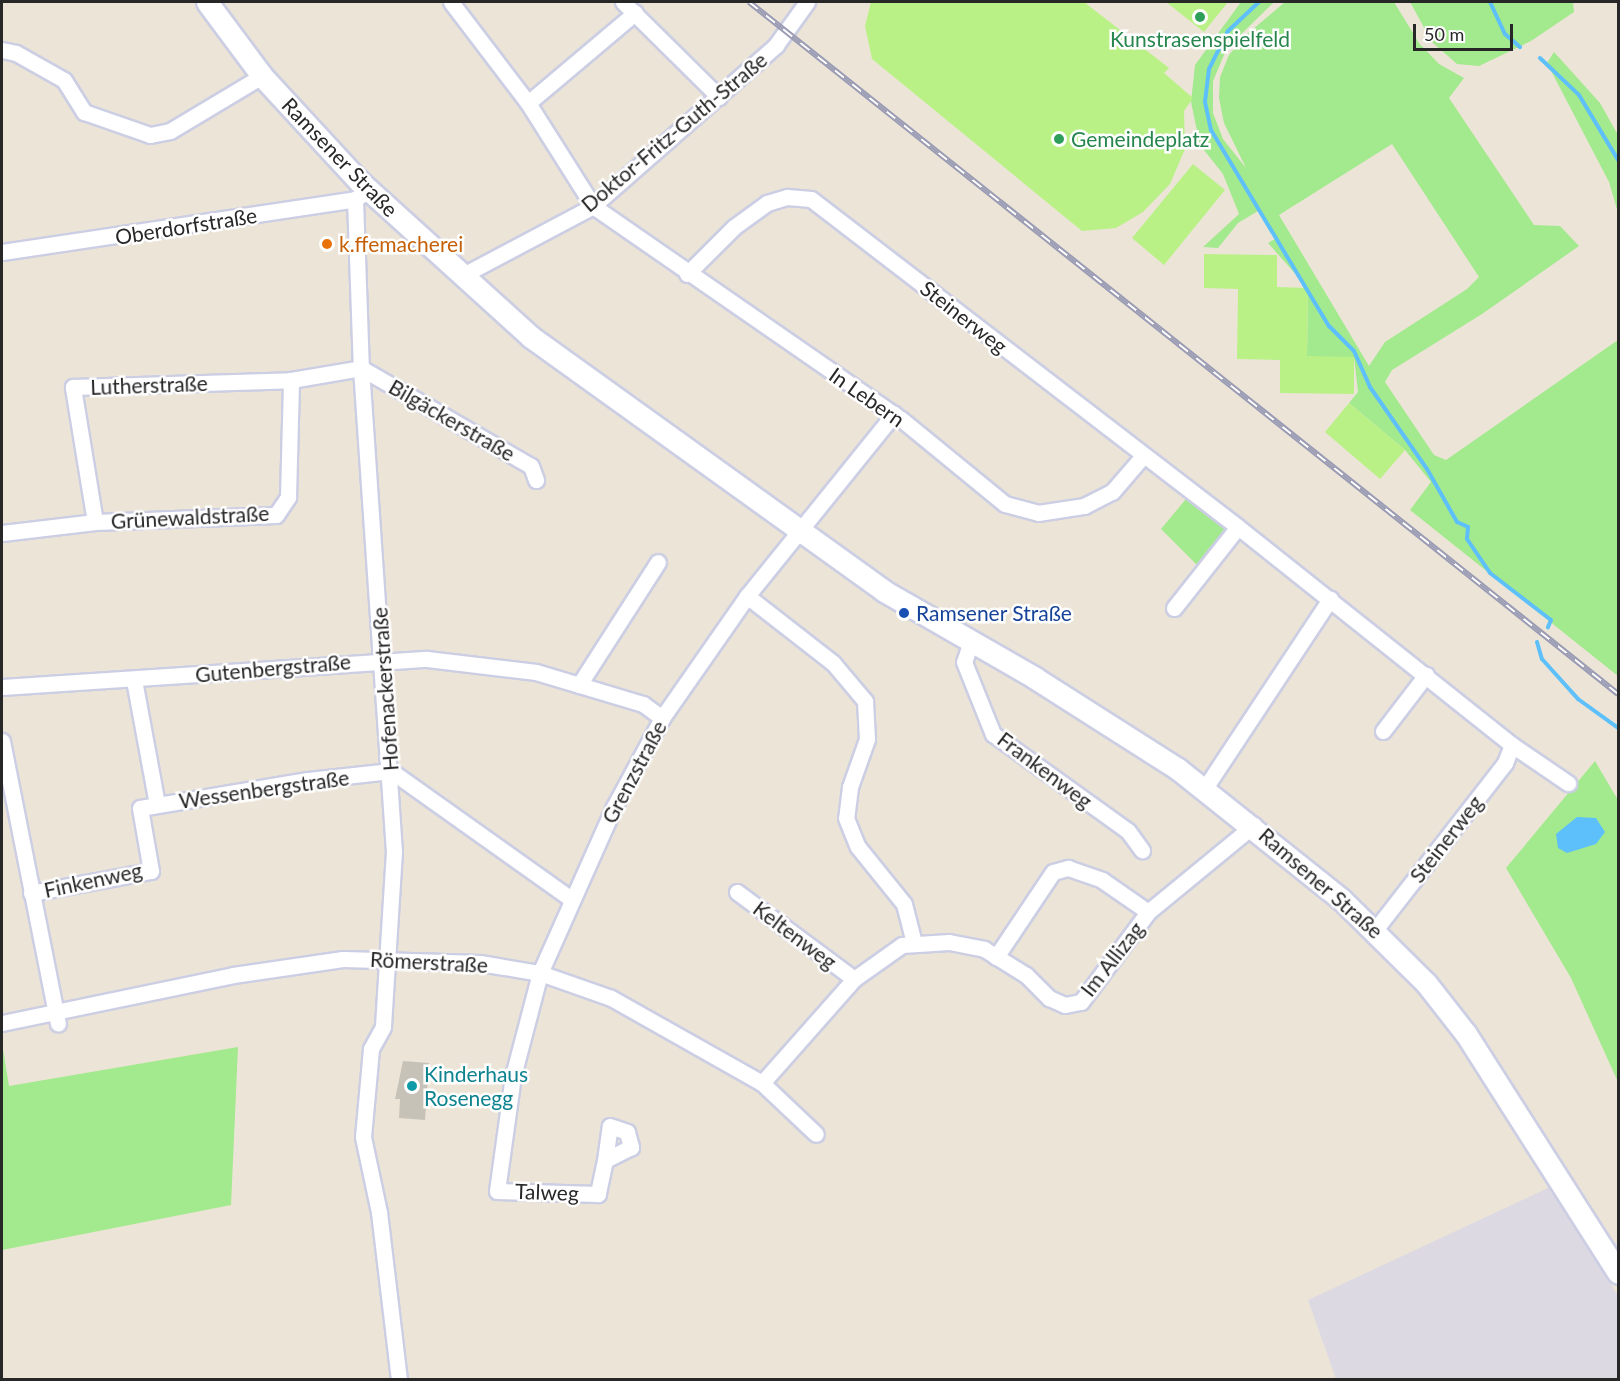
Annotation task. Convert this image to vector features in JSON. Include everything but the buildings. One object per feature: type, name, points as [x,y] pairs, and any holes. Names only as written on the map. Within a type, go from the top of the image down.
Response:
[{"type":"main road","name":"Ramsener Straße","points":[[207,2],[261,76],[362,195],[531,337],[798,533],[884,591],[971,641],[1205,788],[1254,825],[1376,930],[1426,983],[1470,1041],[1618,1273]]},
{"type":"street","points":[[451,2],[528,103],[593,206]]},
{"type":"street","points":[[623,2],[719,97]]},
{"type":"street","name":"Doktor-Fritz-Guth-Straße","points":[[461,276],[593,206],[776,45],[807,2]]},
{"type":"street","points":[[528,103],[635,12]]},
{"type":"street","points":[[2,50],[16,52],[64,80],[84,112],[150,135],[170,131],[261,76]]},
{"type":"street","name":"Oberdorfstraße","points":[[2,252],[362,195]]},
{"type":"street","name":"Hofenackerstraße","points":[[362,195],[361,368],[391,771],[394,851],[383,1027],[368,1065],[363,1137],[371,1174],[399,1380]]},
{"type":"street","name":"Steinerweg","points":[[687,274],[734,226],[767,203],[787,197],[811,199],[1238,527],[1512,745],[1568,783]]},
{"type":"street","name":"In Lebern","points":[[593,206],[687,274],[894,414],[991,495],[1022,511],[1064,511],[1102,499],[1143,456]]},
{"type":"street","name":"Lutherstraße","points":[[95,522],[73,387],[291,380],[361,368]]},
{"type":"street","name":"Bilgäckerstraße","points":[[361,368],[531,466],[536,480]]},
{"type":"street","name":"Grünewaldstraße","points":[[2,533],[95,522],[276,515],[288,497],[291,380]]},
{"type":"street","name":"Grenzstraße","points":[[497,1191],[513,1076],[540,973],[571,899],[662,718],[747,596],[894,414]]},
{"type":"street","points":[[1174,608],[1238,527]]},
{"type":"street","points":[[579,685],[658,562]]},
{"type":"street","points":[[747,596],[833,663],[865,701],[867,739],[850,787],[846,818],[858,847],[904,904],[914,943]]},
{"type":"street","points":[[1205,788],[1330,599]]},
{"type":"street","name":"Frankenweg","points":[[971,641],[964,662],[993,734],[1128,831],[1142,850]]},
{"type":"street","name":"Gutenbergstraße","points":[[2,687],[134,680],[383,660],[428,659],[492,667],[579,685],[643,704],[662,718]]},
{"type":"street","points":[[1383,731],[1426,675]]},
{"type":"street","name":"Wessenbergstraße","points":[[134,680],[157,804],[391,771]]},
{"type":"street","points":[[2,741],[57,1017]]},
{"type":"street","name":"Steinerweg","points":[[1376,930],[1505,763],[1512,745]]},
{"type":"street","points":[[391,771],[571,899]]},
{"type":"street","name":"Finkenweg","points":[[31,893],[151,871],[140,808],[157,804]]},
{"type":"street","name":"Im Allizag","points":[[762,1083],[854,979],[879,958],[914,943],[949,942],[990,953],[1026,975],[1049,998],[1065,1005],[1082,1002],[1148,912],[1254,825]]},
{"type":"street","points":[[990,953],[1053,872],[1068,868],[1102,880],[1148,912]]},
{"type":"street","name":"Keltenweg","points":[[737,892],[854,979]]},
{"type":"street","name":"Römerstraße","points":[[2,1023],[57,1017],[233,975],[389,957],[480,963],[540,973],[611,998],[762,1083],[816,1134]]},
{"type":"street","name":"Talweg","points":[[497,1191],[598,1194],[604,1160]]},
{"type":"shaded area","points":[[1550,1187],[1618,1296],[1618,1379],[1336,1379],[1308,1300]]},
{"type":"green space","points":[[871,2],[1084,2],[1169,68],[1164,73],[1193,98],[1184,111],[1185,149],[1170,184],[1143,212],[1116,228],[1082,231],[872,59],[865,26]]},
{"type":"green space","name":"Kunstrasenspielfeld","points":[[1166,2],[1228,2],[1204,32]]},
{"type":"green space","points":[[1241,2],[1274,2],[1227,48],[1213,81],[1213,113],[1223,139],[1246,168],[1224,123],[1219,98],[1220,77],[1229,55],[1246,35],[1285,2],[1394,2],[1419,43],[1439,64],[1464,78],[1449,98],[1534,225],[1560,226],[1579,246],[1482,314],[1392,370],[1385,382],[1434,455],[1446,460],[1618,340],[1618,676],[1410,510],[1431,482],[1405,450],[1349,403],[1358,392],[1354,357],[1307,357],[1308,288],[1268,243],[1275,239],[1258,211],[1238,223],[1218,248],[1203,247],[1239,214],[1223,174],[1200,145],[1191,102],[1195,65]],"holes":[[[1392,144],[1479,277],[1467,289],[1385,342],[1369,366],[1279,215]]]},
{"type":"green space","points":[[1410,2],[1573,2],[1574,12],[1531,41],[1479,66],[1457,64],[1432,42]]},
{"type":"green space","points":[[1554,52],[1600,103],[1618,135],[1618,213],[1609,182],[1547,63]]},
{"type":"green space","points":[[1193,164],[1225,190],[1164,265],[1132,238]]},
{"type":"green space","points":[[1204,254],[1277,255],[1277,287],[1308,288],[1307,356],[1354,357],[1354,394],[1280,393],[1280,360],[1237,359],[1238,289],[1204,288]]},
{"type":"green space","points":[[1349,403],[1405,450],[1380,479],[1325,432]]},
{"type":"green space","points":[[1186,499],[1226,528],[1203,571],[1161,529]]},
{"type":"green space","points":[[1595,761],[1618,800],[1618,1082],[1571,978],[1506,868]]},
{"type":"green space","points":[[2,1043],[9,1086],[238,1047],[231,1205],[2,1250]]},
{"type":"water","points":[[1577,817],[1596,818],[1605,832],[1596,844],[1567,853],[1558,848],[1556,834]]},
{"type":"waterway","points":[[1259,2],[1228,31],[1209,69],[1205,102],[1211,130],[1329,326],[1354,351],[1370,387],[1427,469],[1457,522],[1468,527],[1467,539],[1490,573],[1551,620],[1548,627]]},
{"type":"waterway","points":[[1490,2],[1505,34],[1520,47]]},
{"type":"waterway","points":[[1540,58],[1579,95],[1618,160]]},
{"type":"waterway","points":[[1537,642],[1542,659],[1578,699],[1618,728]]},
{"type":"railway","points":[[749,2],[1618,694]]},
{"type":"place","name":"Kunstrasenspielfeld","points":[[1200,17]]},
{"type":"place","name":"Gemeindeplatz","points":[[1059,139]]},
{"type":"place","name":"k.ffemacherei","points":[[327,244]]},
{"type":"place","name":"Ramsener Straße","points":[[904,613]]},
{"type":"place","name":"Kinderhaus Rosenegg","points":[[412,1086]]}]
